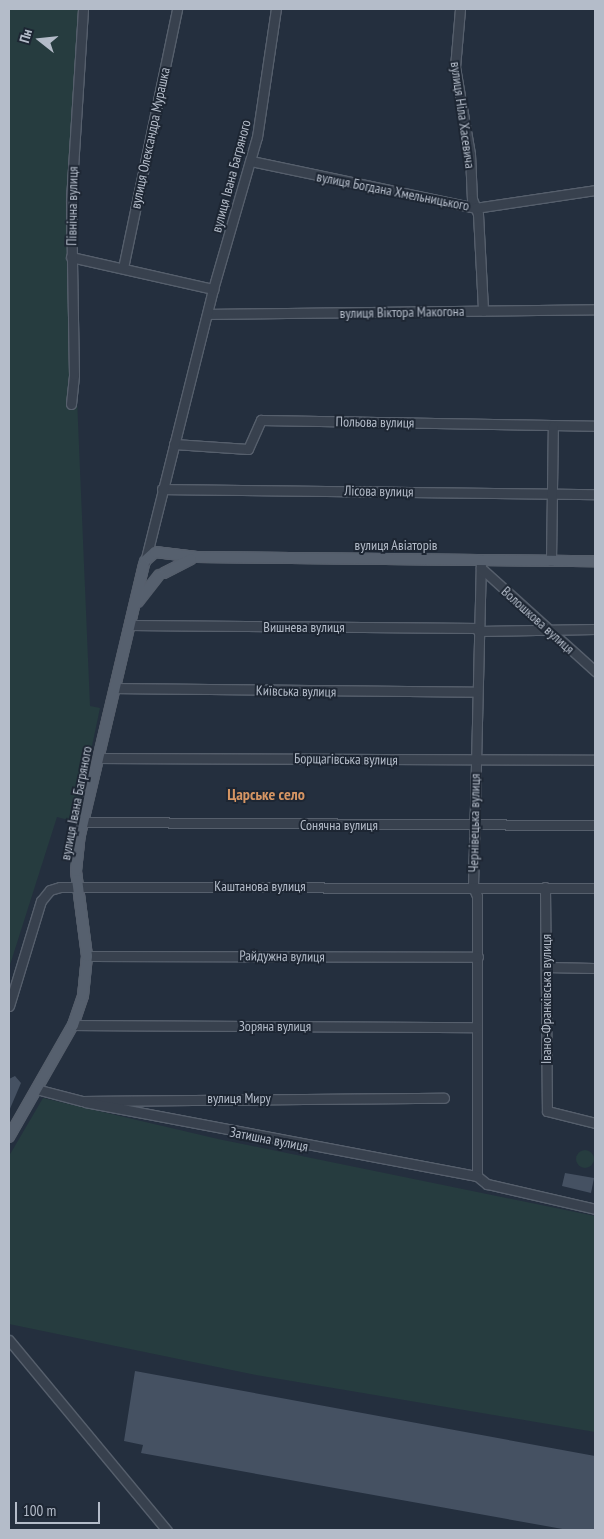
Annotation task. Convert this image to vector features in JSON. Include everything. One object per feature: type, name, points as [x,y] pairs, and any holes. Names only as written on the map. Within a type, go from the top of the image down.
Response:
[{"type":"main road","points":[[150,553],[162,553],[168,564],[161,574],[149,573],[145,562],[150,553]]},
{"type":"main road","name":"вулиця Авіаторів","points":[[162,553],[197,557],[481,563],[595,561]]},
{"type":"main road","name":"вулиця Авіаторів","points":[[161,574],[197,557]]},
{"type":"main road","name":"вулиця Івана Багряного","points":[[9,1138],[73,1025],[83,996],[87,956],[77,885],[83,822],[145,562]]},
{"type":"main road","name":"вулиця Івана Багряного","points":[[134,607],[161,574]]},
{"type":"street","name":"Північна вулиця","points":[[71,404],[74,376],[71,200],[83,9]]},
{"type":"street","name":"вулиця Олександра Мурашка","points":[[123,268],[177,9]]},
{"type":"street","name":"вулиця Івана Багряного","points":[[145,562],[213,290],[251,161],[276,9]]},
{"type":"street","name":"вулиця Ніла Хасевича","points":[[460,9],[454,67],[464,109],[482,258],[482,311]]},
{"type":"street","name":"вулиця Богдана Хмельницького","points":[[251,161],[475,208],[595,190]]},
{"type":"street","points":[[71,257],[213,290]]},
{"type":"street","name":"вулиця Віктора Макогона","points":[[208,314],[595,309]]},
{"type":"street","name":"Польова вулиця","points":[[174,444],[248,449],[261,420],[595,426]]},
{"type":"street","points":[[550,561],[553,426]]},
{"type":"street","name":"Лісова вулиця","points":[[162,489],[595,494]]},
{"type":"street","points":[[152,531],[162,553]]},
{"type":"street","name":"Волошкова вулиця","points":[[481,563],[595,672]]},
{"type":"street","name":"Чернівецька вулиця","points":[[477,1176],[480,1147],[477,1027],[478,896],[473,887],[481,563]]},
{"type":"street","name":"Вишнева вулиця","points":[[130,625],[478,629],[595,628]]},
{"type":"street","name":"Київська вулиця","points":[[115,688],[477,692]]},
{"type":"street","name":"Борщагівська вулиця","points":[[98,758],[595,760]]},
{"type":"street","name":"Сонячна вулиця","points":[[83,822],[595,825]]},
{"type":"street","name":"Каштанова вулиця","points":[[9,1006],[45,894],[60,887],[77,885],[595,888]]},
{"type":"street","name":"Івано-Франківська вулиця","points":[[545,887],[547,1111],[595,1122]]},
{"type":"street","name":"Райдужна вулиця","points":[[87,956],[478,957]]},
{"type":"street","points":[[546,967],[595,968]]},
{"type":"street","name":"Зоряна вулиця","points":[[73,1025],[477,1027]]},
{"type":"street","name":"вулиця Миру","points":[[36,1089],[82,1102],[444,1098]]},
{"type":"street","name":"Затишна вулиця","points":[[82,1102],[456,1175],[477,1176]]},
{"type":"street","points":[[477,1176],[487,1184],[595,1209]]},
{"type":"street","points":[[10,1343],[167,1530]]},
{"type":"green space","points":[[9,9],[83,9],[71,257],[90,706],[100,708],[76,822],[57,817],[9,968]]},
{"type":"green space","points":[[43,1098],[218,1139],[595,1216],[595,1432],[256,1375],[9,1324],[9,1156]]},
{"type":"green space","points":[[585,1150],[591,1153],[594,1159],[591,1165],[585,1168],[579,1165],[576,1159],[579,1153]]},
{"type":"building","points":[[15,1076],[21,1083],[9,1111],[9,1079]]},
{"type":"building","points":[[565,1173],[594,1178],[591,1193],[562,1186]]},
{"type":"building","points":[[135,1371],[595,1456],[595,1530],[568,1530],[141,1453],[143,1445],[124,1441]]},
{"type":"district","name":"Царське село","points":[[266,794]]}]
